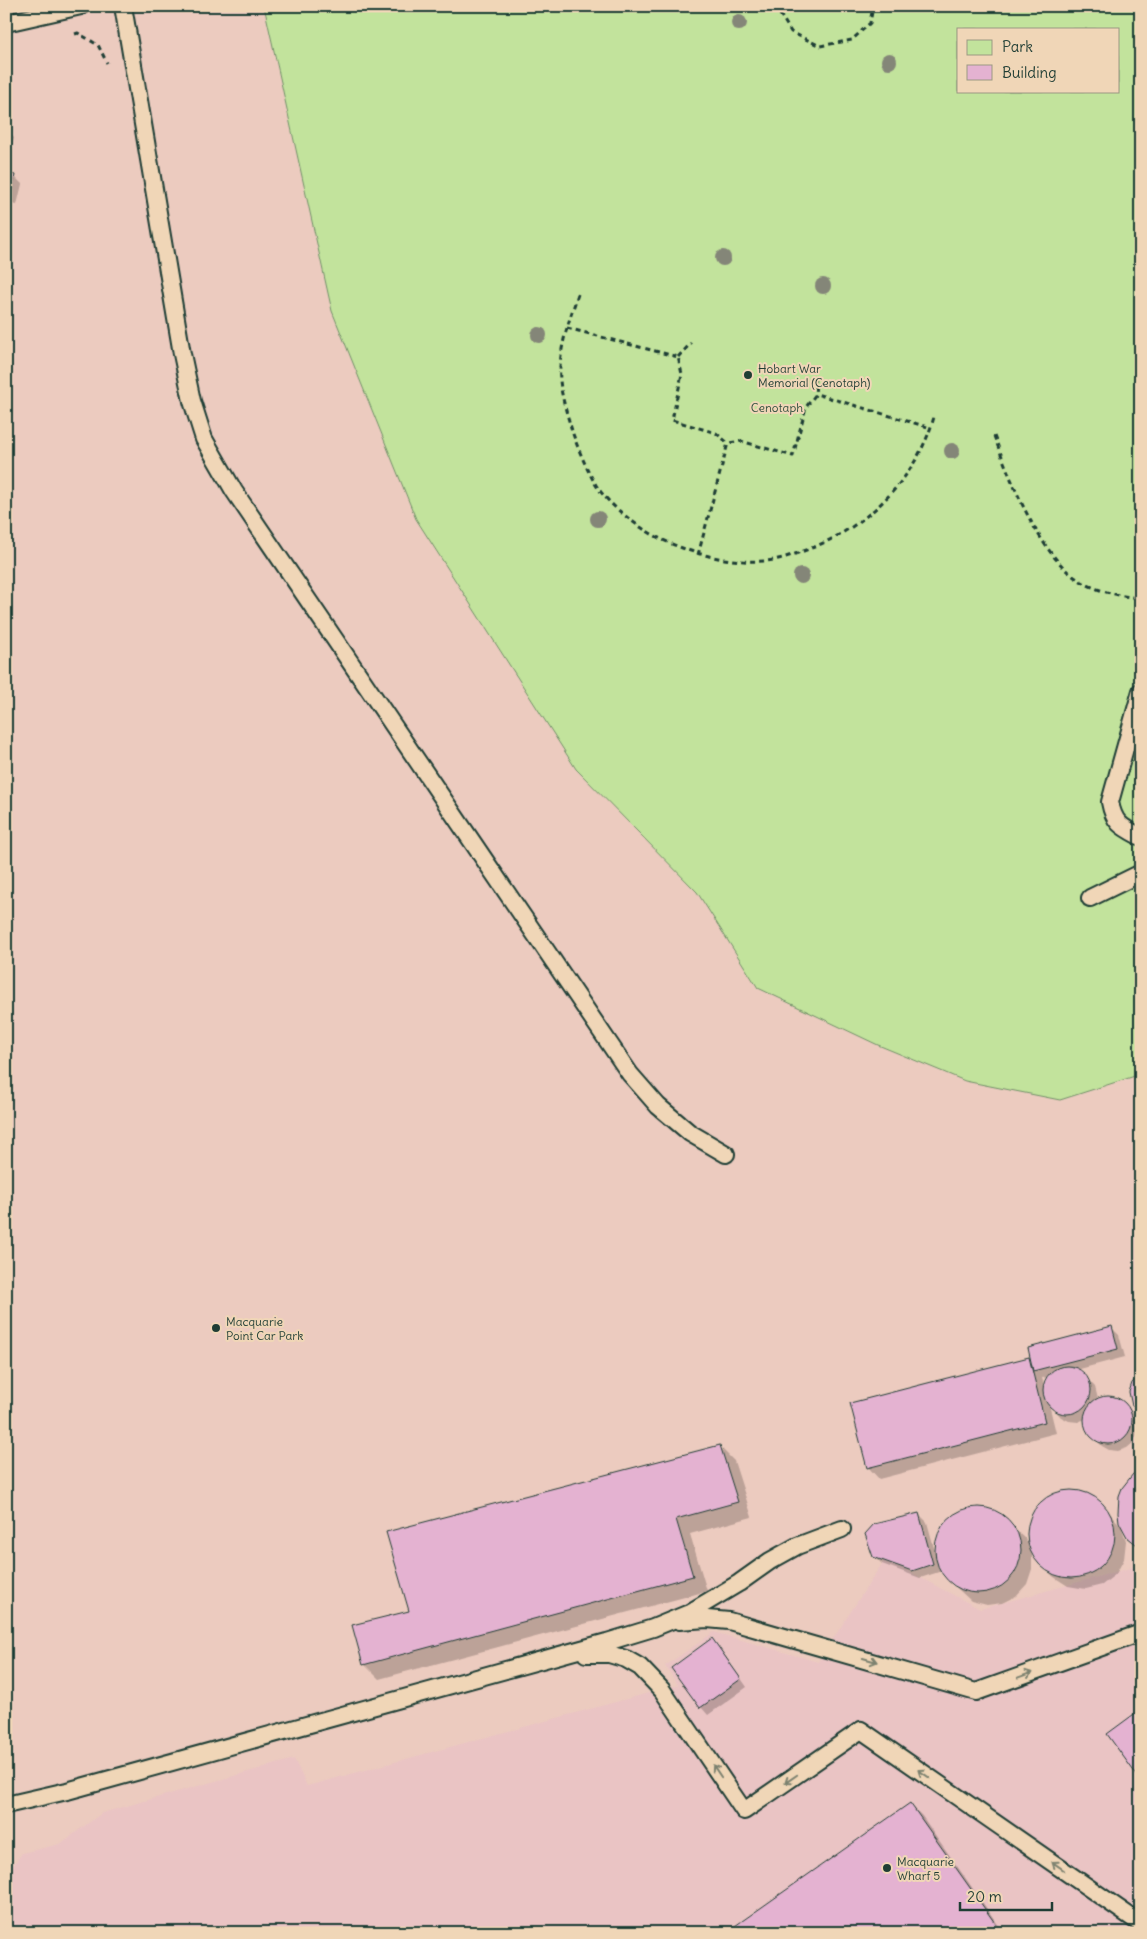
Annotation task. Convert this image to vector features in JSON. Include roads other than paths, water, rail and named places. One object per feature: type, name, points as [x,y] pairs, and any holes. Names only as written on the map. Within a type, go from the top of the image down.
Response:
[{"type":"lane","points":[[6,23],[81,6]]},
{"type":"lane","points":[[123,6],[182,354],[192,401],[204,439],[240,499],[630,1074],[658,1106],[690,1133],[726,1154]]},
{"type":"lane","points":[[1141,691],[1110,802],[1113,816],[1123,828],[1141,837]]},
{"type":"lane","points":[[1090,898],[1141,873]]},
{"type":"lane","points":[[653,1628],[688,1614],[739,1583],[770,1561],[797,1546],[842,1530]]},
{"type":"lane","points":[[6,1805],[67,1791],[686,1620],[722,1620],[823,1647],[976,1692],[1141,1633]]},
{"type":"lane","points":[[556,1656],[609,1654],[626,1659],[640,1667],[662,1690],[744,1811],[861,1730],[1141,1924]]},
{"type":"place","name":"Hobart War Memorial (Cenotaph)","points":[[748,375]]},
{"type":"place","name":"Macquarie Point Car Park","points":[[216,1328]]},
{"type":"place","name":"Macquarie Wharf 5","points":[[887,1868]]},
{"type":"park label","name":"Cenotaph","points":[[777,407]]}]
